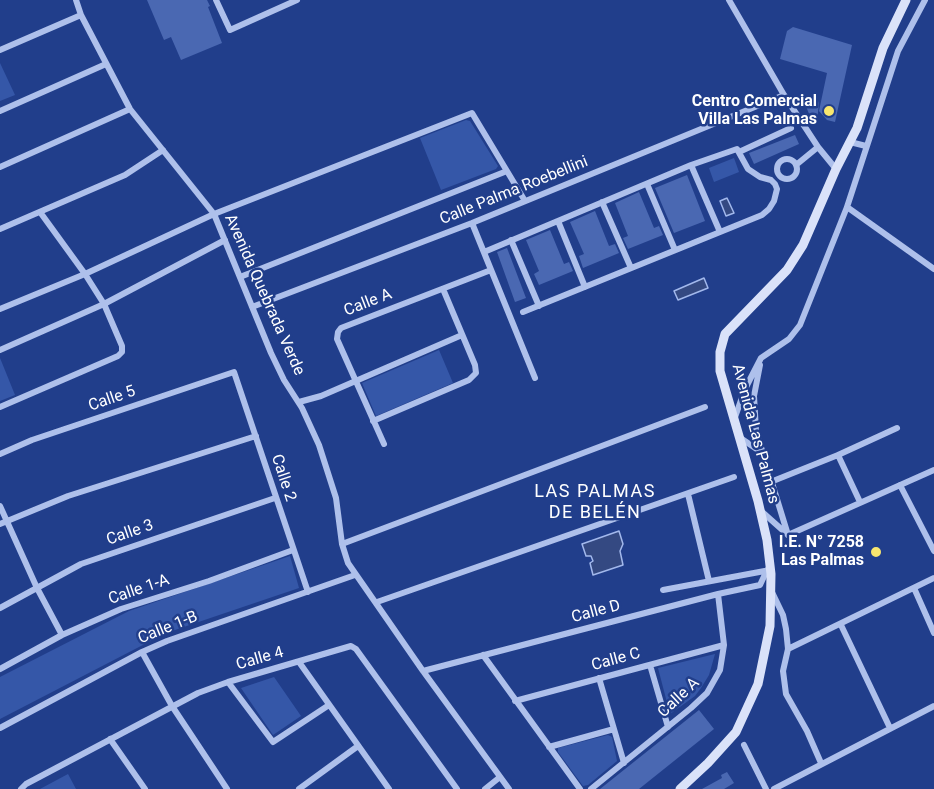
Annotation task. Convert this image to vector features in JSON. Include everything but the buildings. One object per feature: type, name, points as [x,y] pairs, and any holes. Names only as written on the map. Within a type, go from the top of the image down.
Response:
[{"type":"main road","name":"Avenida Las Palmas","points":[[680,789],[736,732],[758,684],[770,626],[771,589],[760,510],[720,371],[720,352],[725,334],[787,270],[803,246],[836,169],[857,128],[884,48],[906,0]]},
{"type":"street","name":"Avenida Quebrada Verde","points":[[76,0],[81,15],[130,109],[214,214],[271,353],[284,380],[301,405],[327,466],[336,498],[342,544],[348,563],[509,789]]},
{"type":"street","points":[[216,0],[230,30],[297,0]]},
{"type":"street","points":[[729,0],[784,96],[818,147],[836,169]]},
{"type":"street","points":[[734,421],[745,389],[761,358],[789,339],[797,330],[847,207],[898,51],[925,0]]},
{"type":"street","points":[[0,50],[81,15]]},
{"type":"street","points":[[0,111],[106,64]]},
{"type":"street","name":"Calle Palma Roebellini","points":[[252,307],[472,223],[784,96]]},
{"type":"street","points":[[0,167],[130,109]]},
{"type":"street","points":[[0,309],[85,274],[214,214],[472,113],[525,201]]},
{"type":"street","points":[[740,152],[791,128]]},
{"type":"street","points":[[850,142],[866,146]]},
{"type":"street","points":[[796,165],[818,147]]},
{"type":"street","points":[[484,252],[692,165],[736,149],[740,152],[748,169],[759,177],[773,182],[777,189],[774,201],[762,215],[523,312]]},
{"type":"street","points":[[0,229],[125,175],[163,150]]},
{"type":"street","points":[[784,160],[792,160],[797,171],[794,176],[788,179],[780,176],[778,166],[784,160]]},
{"type":"street","points":[[692,165],[720,232]]},
{"type":"street","points":[[240,277],[507,171]]},
{"type":"street","points":[[773,182],[780,176]]},
{"type":"street","points":[[647,184],[675,250]]},
{"type":"street","points":[[602,202],[631,268]]},
{"type":"street","points":[[847,207],[934,269]]},
{"type":"street","points":[[0,407],[118,356],[122,352],[122,346],[105,304],[40,212]]},
{"type":"street","points":[[558,221],[585,287]]},
{"type":"street","points":[[472,223],[535,378]]},
{"type":"street","points":[[0,350],[105,304],[225,240]]},
{"type":"street","points":[[512,240],[539,306]]},
{"type":"street","name":"Calle A","points":[[384,444],[336,339],[339,330],[491,270]]},
{"type":"street","points":[[373,421],[475,376],[475,365],[443,289]]},
{"type":"street","points":[[301,405],[462,335]]},
{"type":"street","points":[[761,358],[754,396],[756,431],[788,535]]},
{"type":"street","name":"Calle 2","points":[[234,372],[308,592]]},
{"type":"street","name":"Calle 5","points":[[0,454],[32,440],[234,372]]},
{"type":"street","points":[[342,544],[705,407]]},
{"type":"street","points":[[772,481],[838,455],[897,428]]},
{"type":"street","points":[[3,523],[68,496],[256,436]]},
{"type":"street","points":[[739,437],[764,455]]},
{"type":"street","points":[[838,455],[860,502]]},
{"type":"street","points":[[788,535],[934,470]]},
{"type":"street","points":[[377,602],[734,477]]},
{"type":"street","points":[[900,485],[934,551]]},
{"type":"street","points":[[688,494],[709,581]]},
{"type":"street","name":"Calle 3","points":[[0,608],[81,564],[275,498]]},
{"type":"street","points":[[0,506],[3,523],[62,634]]},
{"type":"street","points":[[760,510],[788,535]]},
{"type":"street","name":"Calle 1-A","points":[[0,669],[62,634],[121,609],[209,581],[293,550]]},
{"type":"street","points":[[663,590],[769,570]]},
{"type":"street","name":"Calle D","points":[[423,671],[760,585],[769,570]]},
{"type":"street","name":"Calle 1-B","points":[[0,728],[167,641],[355,575]]},
{"type":"street","points":[[788,649],[934,578]]},
{"type":"street","points":[[914,588],[934,633]]},
{"type":"street","points":[[771,589],[783,615],[788,649],[783,671],[786,694],[807,731],[820,763]]},
{"type":"street","name":"Calle A","points":[[591,789],[707,693],[720,670],[724,645],[718,594]]},
{"type":"street","points":[[840,625],[890,728]]},
{"type":"street","name":"Calle C","points":[[514,701],[724,645]]},
{"type":"street","name":"Calle 4","points":[[21,789],[26,784],[172,706],[228,682],[351,646],[356,649],[457,789]]},
{"type":"street","points":[[142,652],[172,706],[227,789]]},
{"type":"street","points":[[483,655],[514,701],[580,789]]},
{"type":"street","points":[[299,662],[389,789]]},
{"type":"street","points":[[650,665],[668,727]]},
{"type":"street","points":[[598,678],[624,762]]},
{"type":"street","points":[[228,682],[273,742],[329,705]]},
{"type":"street","points":[[774,789],[820,763],[934,706]]},
{"type":"street","points":[[549,747],[614,729]]},
{"type":"street","points":[[110,739],[144,787],[134,789]]},
{"type":"street","points":[[744,745],[766,789]]},
{"type":"street","points":[[299,789],[358,746]]},
{"type":"street","points":[[485,789],[500,777]]},
{"type":"shaded area","points":[[0,63],[15,95],[0,101]]},
{"type":"shaded area","points":[[466,120],[470,121],[498,166],[496,169],[441,190],[420,138]]},
{"type":"shaded area","points":[[734,158],[739,172],[714,182],[709,168]]},
{"type":"shaded area","points":[[727,198],[734,213],[726,216],[720,201]]},
{"type":"shaded area","points":[[704,278],[708,288],[678,300],[674,291]]},
{"type":"shaded area","points":[[439,350],[453,383],[376,416],[362,383]]},
{"type":"shaded area","points":[[0,358],[15,395],[0,401]]},
{"type":"shaded area","points":[[619,531],[623,544],[620,551],[623,565],[593,575],[590,563],[593,561],[591,556],[586,556],[582,544]]},
{"type":"shaded area","points":[[290,556],[299,588],[166,633],[0,719],[0,677],[129,611]]},
{"type":"shaded area","points":[[715,654],[709,675],[695,696],[670,714],[658,668]]},
{"type":"shaded area","points":[[274,677],[301,716],[273,735],[241,688]]},
{"type":"shaded area","points":[[608,735],[612,737],[617,761],[588,785],[583,786],[558,752],[558,748]]},
{"type":"shaded area","points":[[68,774],[76,789],[40,789]]},
{"type":"place","name":"Centro Comercial Villa Las Palmas","points":[[829,111]]},
{"type":"place","name":"I.E. N° 7258 Las Palmas","points":[[876,552]]},
{"type":"district","name":"LAS PALMAS DE BELÉN","points":[[595,502]]}]
